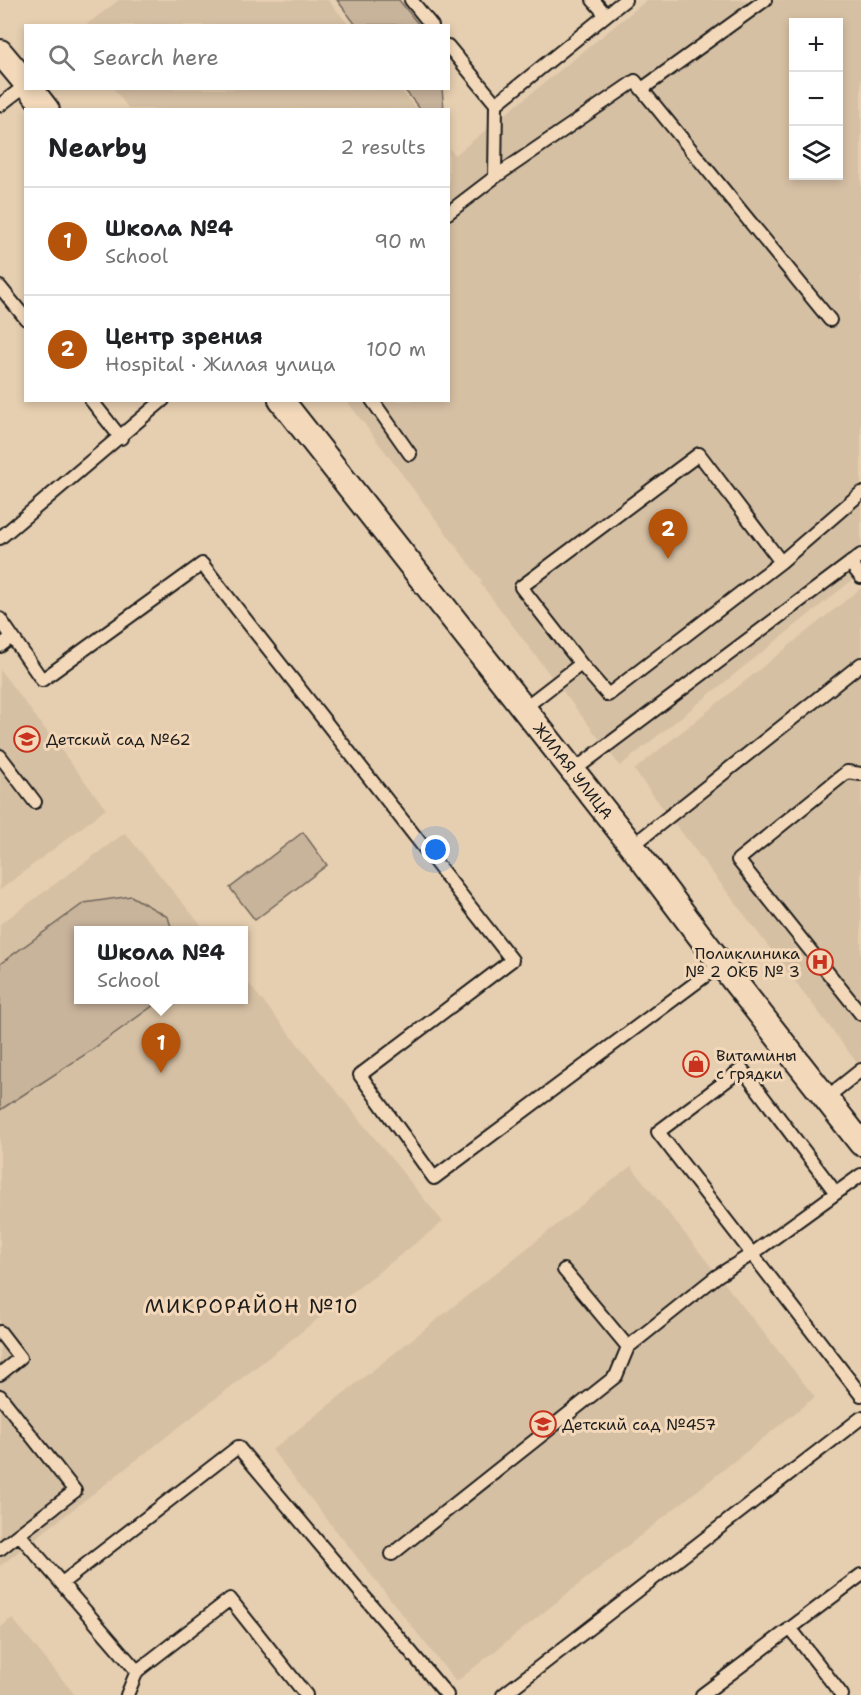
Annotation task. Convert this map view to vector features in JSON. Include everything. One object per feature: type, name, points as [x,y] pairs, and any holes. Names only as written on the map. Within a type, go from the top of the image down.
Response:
[{"type":"street","points":[[0,52],[24,82]]},
{"type":"street","points":[[32,90],[45,108]]},
{"type":"street","name":"ЖИЛАЯ УЛИЦА","points":[[284,402],[632,846],[861,1143]]},
{"type":"lane","points":[[411,0],[430,24]]},
{"type":"lane","points":[[593,0],[606,15]]},
{"type":"lane","points":[[496,104],[625,0]]},
{"type":"lane","points":[[642,89],[765,0]]},
{"type":"lane","points":[[450,48],[496,104],[495,177]]},
{"type":"lane","points":[[450,211],[495,177],[634,81],[830,320]]},
{"type":"lane","points":[[0,105],[24,86]]},
{"type":"lane","points":[[0,286],[24,316]]},
{"type":"lane","points":[[93,402],[121,438]]},
{"type":"lane","points":[[0,538],[162,402]]},
{"type":"lane","points":[[373,402],[410,454]]},
{"type":"lane","points":[[781,562],[699,454],[521,587],[608,695],[781,562],[861,493]]},
{"type":"lane","points":[[573,771],[861,555]]},
{"type":"lane","points":[[850,563],[861,577]]},
{"type":"lane","points":[[0,619],[42,680],[202,564],[512,960],[360,1075],[434,1178],[721,964]]},
{"type":"lane","points":[[0,646],[12,637]]},
{"type":"lane","points":[[524,708],[581,664]]},
{"type":"lane","points":[[632,846],[861,664]]},
{"type":"lane","points":[[0,756],[35,802]]},
{"type":"lane","points":[[861,774],[848,772],[738,860],[861,1014]]},
{"type":"lane","points":[[836,1193],[742,1069],[658,1132],[861,1395]]},
{"type":"lane","points":[[826,1098],[861,1070]]},
{"type":"lane","points":[[392,1554],[616,1376],[628,1347],[717,1276],[752,1254],[861,1175]]},
{"type":"lane","points":[[564,1270],[628,1347]]},
{"type":"lane","points":[[0,1332],[20,1358],[0,1374]]},
{"type":"lane","points":[[0,1396],[75,1491],[0,1549]]},
{"type":"lane","points":[[503,1695],[861,1418]]},
{"type":"lane","points":[[62,1583],[238,1447],[447,1695]]},
{"type":"lane","points":[[19,1534],[137,1671]]},
{"type":"lane","points":[[702,1695],[861,1575]]},
{"type":"lane","points":[[127,1695],[137,1671],[230,1599],[306,1695]]},
{"type":"lane","points":[[790,1628],[842,1695]]},
{"type":"shaded area","points":[[119,0],[328,0],[348,24],[87,24]]},
{"type":"shaded area","points":[[337,0],[399,0],[418,24],[355,24]]},
{"type":"shaded area","points":[[647,0],[861,0],[861,573],[620,766],[480,583],[482,581],[348,402],[450,402],[450,149],[455,155]]},
{"type":"shaded area","points":[[115,90],[401,90],[416,108],[128,108]]},
{"type":"shaded area","points":[[405,90],[442,90],[444,108],[419,108]]},
{"type":"shaded area","points":[[861,588],[861,1068],[634,770]]},
{"type":"shaded area","name":"Детский сад №62","points":[[0,670],[106,809],[0,890]]},
{"type":"shaded area","points":[[303,832],[327,865],[255,920],[230,888]]},
{"type":"shaded area","points":[[125,833],[202,926],[74,926],[74,1004],[248,1004],[248,983],[443,1222],[0,1566],[0,924]]},
{"type":"shaded area","points":[[131,896],[168,917],[171,926],[74,926],[74,1004],[155,1004],[86,1054],[0,1110],[0,964],[84,903]]},
{"type":"shaded area","name":"Детский сад №457","points":[[631,1166],[815,1397],[456,1682],[272,1450]]},
{"type":"shaded area","points":[[12,1618],[75,1695],[0,1695],[0,1628]]},
{"type":"place","name":"Центр зрения","points":[[668,559]]},
{"type":"place","name":"Детский сад №62","points":[[27,739]]},
{"type":"place","name":"Поликлиника № 2 ОКБ № 3","points":[[820,962]]},
{"type":"place","name":"Витамины с грядки","points":[[696,1064]]},
{"type":"place","name":"Школа №4","points":[[161,1073]]},
{"type":"place","name":"Детский сад №457","points":[[543,1424]]},
{"type":"district","name":"МИКРОРАЙОН №10","points":[[252,1306]]}]
